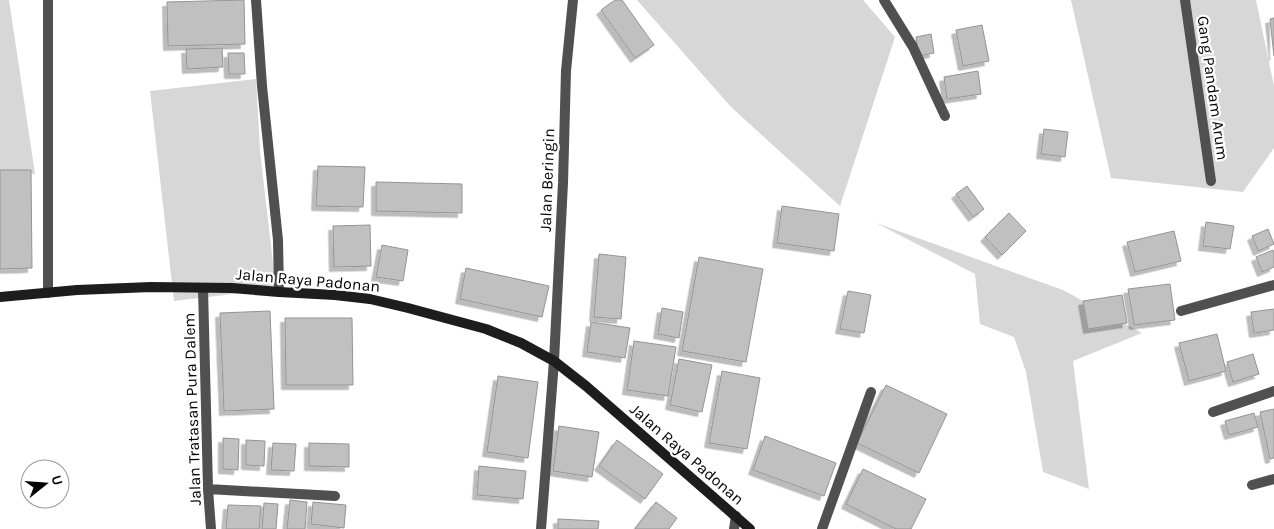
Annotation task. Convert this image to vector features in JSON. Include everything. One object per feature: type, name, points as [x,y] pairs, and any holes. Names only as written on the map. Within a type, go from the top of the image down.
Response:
[{"type":"main road","name":"Jalan Raya Padonan","points":[[0,297],[77,290],[232,288],[370,299],[486,329],[521,343],[554,361],[586,386],[750,529]]},
{"type":"street","points":[[48,0],[48,293]]},
{"type":"street","points":[[256,0],[262,86],[278,240],[279,292]]},
{"type":"street","name":"Jalan Beringin","points":[[541,529],[554,361],[563,183],[566,71],[573,0]]},
{"type":"street","points":[[884,0],[913,47],[945,116]]},
{"type":"street","name":"Gang Pandam Arum","points":[[1185,0],[1211,180]]},
{"type":"street","points":[[1181,311],[1274,285]]},
{"type":"street","name":"Jalan Tratasan Pura Dalem","points":[[204,288],[208,489],[211,529]]},
{"type":"street","points":[[1212,412],[1274,391]]},
{"type":"street","points":[[822,529],[871,392]]},
{"type":"street","points":[[1252,485],[1274,479]]},
{"type":"street","points":[[208,489],[335,496]]},
{"type":"street","points":[[734,529],[736,516]]},
{"type":"shaded area","points":[[0,0],[9,0],[35,174],[0,171]]},
{"type":"shaded area","points":[[637,0],[863,0],[895,37],[840,206],[731,107]]},
{"type":"shaded area","points":[[1071,0],[1256,0],[1274,86],[1274,148],[1243,192],[1111,178]]},
{"type":"shaded area","points":[[256,79],[260,151],[276,289],[174,301],[150,91]]},
{"type":"shaded area","points":[[876,223],[1063,290],[1142,333],[1073,361],[1089,489],[1043,472],[1026,372],[1014,337],[980,324],[975,274]]},
{"type":"building","points":[[244,0],[245,44],[168,46],[167,2]]},
{"type":"building","points":[[615,0],[622,0],[654,45],[635,58],[601,10]]},
{"type":"building","points":[[1274,18],[1274,56],[1270,19]]},
{"type":"building","points":[[982,25],[989,61],[963,66],[956,30]]},
{"type":"building","points":[[931,34],[934,53],[919,56],[916,37]]},
{"type":"building","points":[[222,48],[223,67],[187,69],[186,49]]},
{"type":"building","points":[[228,53],[244,53],[245,74],[229,74]]},
{"type":"building","points":[[978,71],[981,94],[947,99],[944,77]]},
{"type":"building","points":[[1044,129],[1068,132],[1065,157],[1041,154]]},
{"type":"building","points":[[318,166],[365,167],[363,207],[316,206]]},
{"type":"building","points":[[0,170],[31,170],[32,268],[0,269]]},
{"type":"building","points":[[376,182],[462,184],[462,213],[376,211]]},
{"type":"building","points":[[967,186],[984,209],[973,217],[956,194]]},
{"type":"building","points":[[782,206],[839,214],[834,251],[777,243]]},
{"type":"building","points":[[1009,213],[1026,231],[1002,255],[985,237]]},
{"type":"building","points":[[1206,222],[1234,226],[1230,249],[1203,246]]},
{"type":"building","points":[[370,225],[371,266],[334,267],[333,226]]},
{"type":"building","points":[[1268,229],[1274,244],[1258,251],[1252,236]]},
{"type":"building","points":[[1174,231],[1181,261],[1135,272],[1127,242]]},
{"type":"building","points":[[382,245],[408,250],[403,281],[376,277]]},
{"type":"building","points":[[1273,250],[1274,267],[1262,272],[1256,257]]},
{"type":"building","points":[[599,254],[626,257],[621,319],[594,317]]},
{"type":"building","points":[[699,257],[763,269],[746,362],[682,351]]},
{"type":"building","points":[[466,268],[549,286],[542,317],[460,299]]},
{"type":"building","points":[[1170,284],[1175,320],[1134,325],[1128,289]]},
{"type":"building","points":[[848,291],[871,295],[864,333],[840,329]]},
{"type":"building","points":[[1122,295],[1127,323],[1088,329],[1083,301]]},
{"type":"building","points":[[662,308],[683,312],[679,338],[658,334]]},
{"type":"building","points":[[1274,309],[1274,330],[1254,333],[1251,312]]},
{"type":"building","points":[[270,311],[274,409],[224,411],[220,313]]},
{"type":"building","points":[[285,318],[352,318],[353,385],[286,385]]},
{"type":"building","points":[[591,322],[630,328],[625,358],[587,352]]},
{"type":"building","points":[[1217,334],[1226,371],[1189,381],[1179,343]]},
{"type":"building","points":[[634,341],[676,347],[668,396],[627,390]]},
{"type":"building","points":[[1253,354],[1259,374],[1233,382],[1227,362]]},
{"type":"building","points":[[679,359],[712,365],[702,412],[670,405]]},
{"type":"building","points":[[722,371],[760,378],[747,449],[709,443]]},
{"type":"building","points":[[498,376],[538,382],[528,458],[487,452]]},
{"type":"building","points":[[886,385],[947,414],[919,473],[857,443]]},
{"type":"building","points":[[1274,409],[1274,458],[1270,459],[1260,412]]},
{"type":"building","points":[[1254,413],[1258,427],[1229,435],[1225,421]]},
{"type":"building","points":[[559,426],[599,432],[592,477],[553,471]]},
{"type":"building","points":[[765,436],[836,463],[824,496],[753,470]]},
{"type":"building","points":[[223,438],[239,439],[238,470],[223,469]]},
{"type":"building","points":[[246,440],[265,441],[264,466],[246,465]]},
{"type":"building","points":[[617,440],[663,474],[645,499],[599,466]]},
{"type":"building","points":[[273,443],[296,444],[294,471],[271,470]]},
{"type":"building","points":[[309,443],[349,444],[349,467],[309,466]]},
{"type":"building","points":[[479,466],[526,471],[523,499],[477,495]]},
{"type":"building","points":[[863,469],[926,499],[911,529],[896,529],[846,504]]},
{"type":"building","points":[[290,500],[307,502],[305,529],[287,529]]},
{"type":"building","points":[[313,502],[346,505],[344,528],[311,524]]},
{"type":"building","points":[[656,502],[677,518],[669,529],[635,529]]},
{"type":"building","points":[[264,503],[278,504],[276,529],[262,529]]},
{"type":"building","points":[[228,505],[261,506],[259,529],[226,529]]},
{"type":"building","points":[[558,519],[599,521],[598,529],[558,529]]}]
